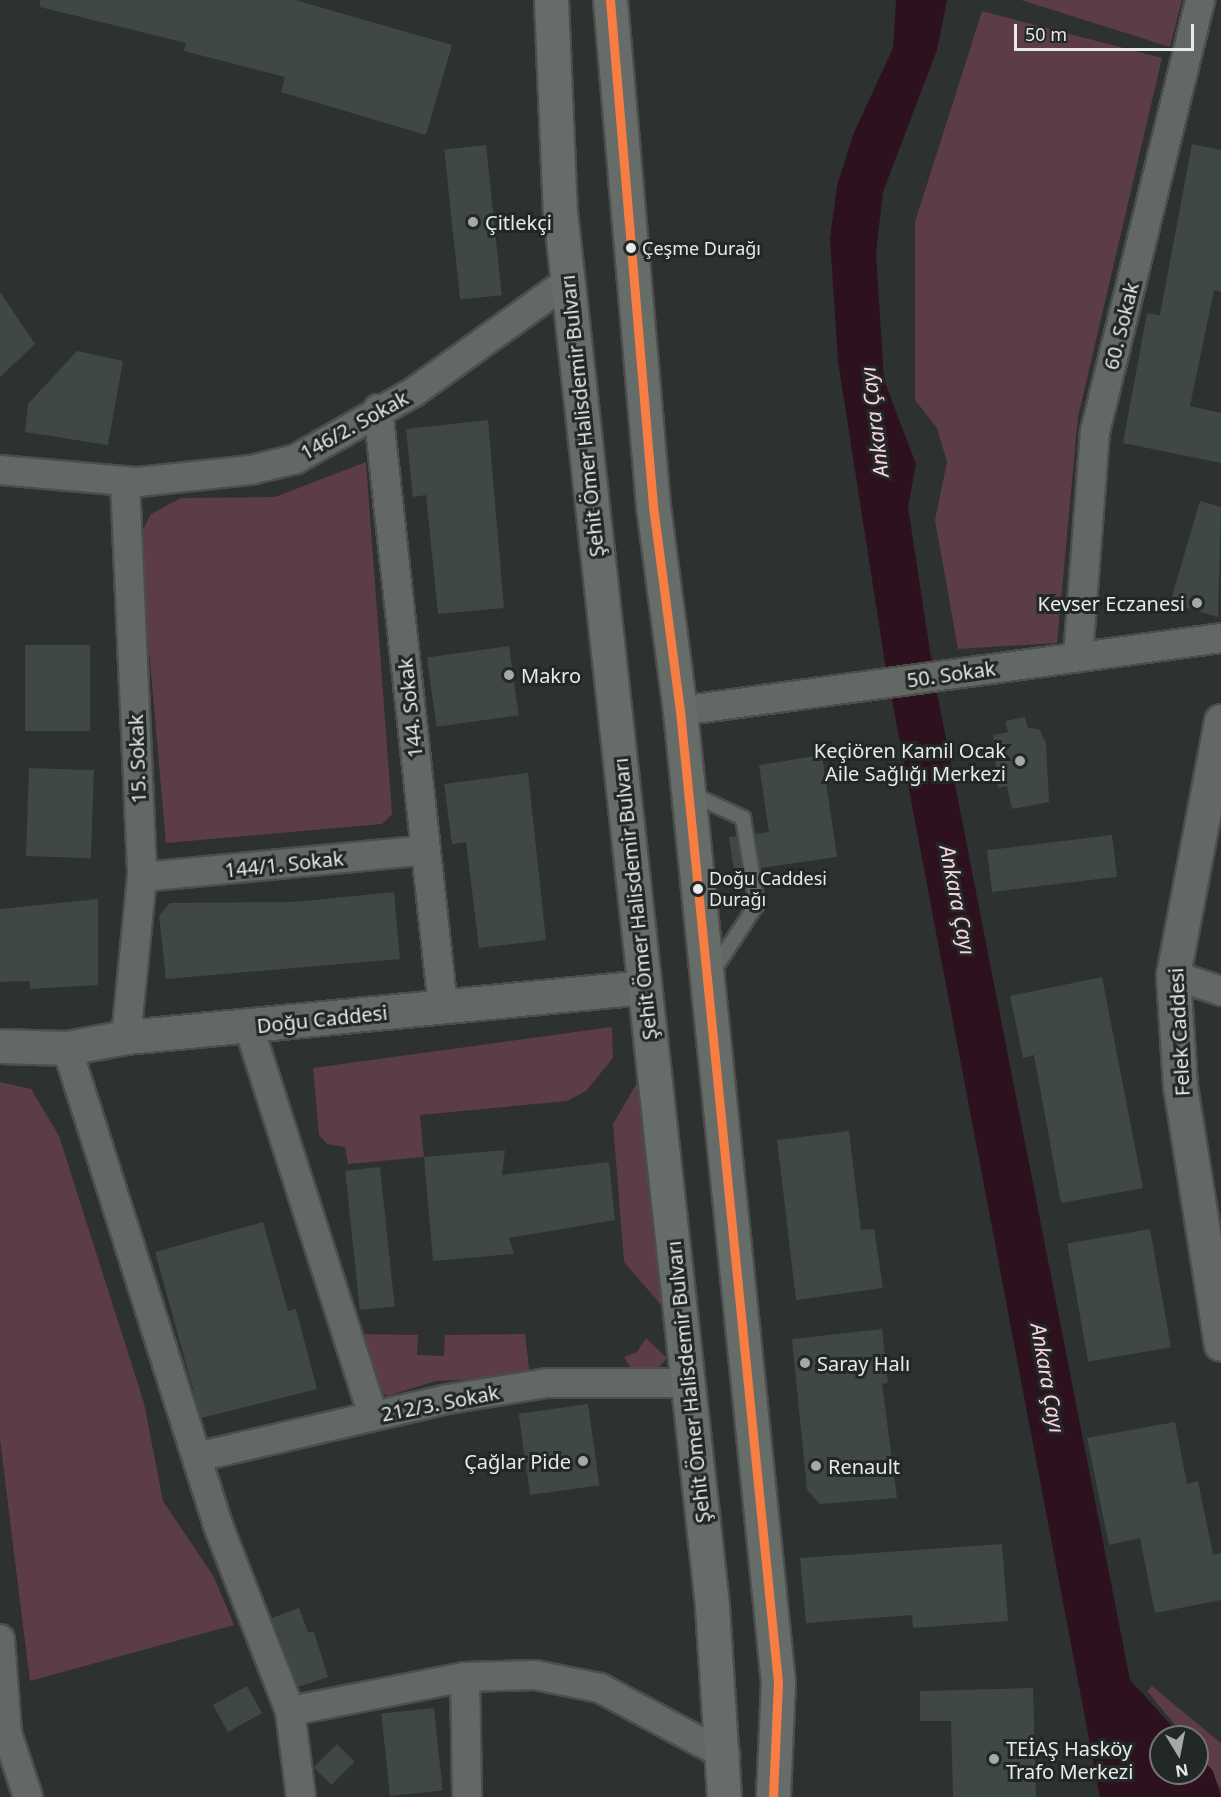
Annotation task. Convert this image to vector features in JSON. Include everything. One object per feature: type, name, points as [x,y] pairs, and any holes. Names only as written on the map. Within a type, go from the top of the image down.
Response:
[{"type":"highway","points":[[610,0],[653,506],[680,711],[705,982],[778,1682],[773,1797]]},
{"type":"highway","name":"Şehit Ömer Halisdemir Bulvarı","points":[[548,1],[567,282],[688,1383],[725,1755],[724,1797]]},
{"type":"street","name":"60. Sokak","points":[[1078,657],[1095,432],[1200,0]]},
{"type":"street","name":"146/2. Sokak","points":[[0,470],[125,481],[251,470],[296,459],[378,410],[414,392],[567,282]]},
{"type":"street","name":"144. Sokak","points":[[378,410],[443,1007]]},
{"type":"street","name":"15. Sokak","points":[[125,481],[142,877],[126,1037]]},
{"type":"street","name":"50. Sokak","points":[[680,711],[1221,638]]},
{"type":"street","name":"Felek Caddesi","points":[[1221,721],[1173,975],[1180,1086],[1221,1344]]},
{"type":"street","name":"144/1. Sokak","points":[[142,877],[425,850]]},
{"type":"street","points":[[1173,975],[1221,990]]},
{"type":"street","name":"Doğu Caddesi","points":[[0,1046],[67,1048],[126,1037],[249,1027],[644,987]]},
{"type":"street","points":[[249,1027],[373,1416]]},
{"type":"street","points":[[67,1048],[196,1457],[290,1712],[301,1797]]},
{"type":"street","name":"212/3. Sokak","points":[[196,1457],[373,1416],[547,1383],[688,1383]]},
{"type":"street","points":[[0,1640],[7,1733],[28,1797]]},
{"type":"street","points":[[290,1712],[465,1677],[535,1675],[600,1688],[725,1755]]},
{"type":"street","points":[[465,1677],[467,1797]]},
{"type":"lane","points":[[688,793],[743,818],[757,904],[705,982]]},
{"type":"shaded area","points":[[1021,0],[1182,0],[1170,47]]},
{"type":"shaded area","points":[[982,11],[1162,58],[1078,417],[1057,643],[958,649],[935,520],[947,462],[937,428],[915,400],[915,222]]},
{"type":"shaded area","points":[[366,462],[392,814],[382,824],[166,843],[139,537],[151,514],[181,498],[275,497]]},
{"type":"shaded area","points":[[612,1027],[613,1058],[586,1091],[567,1101],[420,1115],[424,1157],[348,1164],[345,1147],[327,1144],[319,1135],[313,1068]]},
{"type":"shaded area","points":[[638,1081],[662,1306],[624,1262],[613,1124]]},
{"type":"shaded area","points":[[0,1082],[31,1089],[59,1136],[144,1403],[163,1501],[214,1577],[234,1625],[30,1681],[0,1440]]},
{"type":"shaded area","points":[[352,1334],[418,1335],[417,1355],[444,1356],[445,1335],[525,1334],[530,1377],[436,1381],[387,1396],[371,1386]]},
{"type":"shaded area","points":[[646,1338],[667,1358],[656,1371],[635,1375],[624,1357],[637,1352]]},
{"type":"shaded area","points":[[1152,1686],[1199,1725],[1175,1725],[1147,1691]]},
{"type":"shaded area","points":[[1209,1733],[1221,1743],[1221,1789],[1209,1770]]},
{"type":"water","name":"Ankara Çayı","points":[[896,0],[947,0],[937,50],[883,192],[876,252],[884,380],[916,464],[908,507],[934,677],[1130,1680],[1171,1725],[1149,1725],[1149,1785],[1209,1785],[1209,1766],[1213,1771],[1221,1797],[1100,1797],[885,663],[838,361],[830,239],[837,186],[853,135],[893,48]]},
{"type":"building","points":[[40,0],[295,0],[452,45],[426,135],[281,92],[285,77],[184,51],[186,43],[40,7]]},
{"type":"building","points":[[1192,144],[1221,150],[1221,292],[1214,290],[1190,406],[1221,413],[1221,463],[1123,443],[1147,313],[1160,315]]},
{"type":"building","name":"Çitlekçi","points":[[486,145],[502,295],[460,300],[444,149]]},
{"type":"building","points":[[0,292],[35,344],[0,377]]},
{"type":"building","points":[[77,351],[123,361],[108,445],[25,432],[28,404]]},
{"type":"building","points":[[488,420],[504,608],[438,614],[426,495],[413,497],[406,429]]},
{"type":"building","points":[[1200,501],[1221,507],[1218,617],[1170,603]]},
{"type":"building","points":[[25,645],[90,645],[90,731],[25,731]]},
{"type":"building","points":[[509,646],[519,715],[437,727],[427,658]]},
{"type":"building","name":"Keçiören Kamil Ocak Aile Sağlığı Merkezi","points":[[1025,717],[1028,728],[1039,729],[1046,743],[1049,802],[1012,809],[1007,786],[998,788],[993,735],[1008,732],[1005,721]]},
{"type":"building","points":[[822,755],[837,857],[760,868],[755,834],[769,832],[759,765]]},
{"type":"building","points":[[29,768],[94,770],[91,858],[26,856]]},
{"type":"building","points":[[528,773],[546,940],[479,948],[466,842],[452,844],[444,784]]},
{"type":"building","points":[[1112,835],[1117,877],[992,892],[987,850]]},
{"type":"building","points":[[737,836],[742,870],[734,871],[729,837]]},
{"type":"building","points":[[394,892],[400,959],[166,979],[159,916],[170,903],[295,902]]},
{"type":"building","points":[[98,899],[98,985],[30,989],[30,981],[0,982],[0,909]]},
{"type":"building","points":[[1102,977],[1143,1188],[1061,1203],[1034,1055],[1023,1058],[1010,996]]},
{"type":"building","points":[[849,1131],[861,1230],[874,1229],[883,1288],[796,1300],[777,1140]]},
{"type":"building","points":[[505,1150],[502,1175],[609,1162],[615,1220],[509,1238],[514,1254],[433,1261],[424,1157]]},
{"type":"building","points":[[380,1167],[395,1306],[360,1310],[345,1171]]},
{"type":"building","points":[[263,1222],[288,1311],[296,1309],[317,1389],[201,1418],[155,1252]]},
{"type":"building","points":[[1150,1229],[1171,1347],[1088,1362],[1067,1244]]},
{"type":"building","points":[[882,1329],[888,1383],[882,1384],[897,1498],[820,1504],[807,1490],[792,1339]]},
{"type":"building","points":[[588,1404],[599,1485],[530,1495],[519,1414]]},
{"type":"building","points":[[1175,1422],[1187,1484],[1198,1481],[1213,1555],[1221,1553],[1221,1600],[1155,1613],[1140,1538],[1109,1545],[1087,1438]]},
{"type":"building","points":[[1002,1544],[1008,1621],[913,1628],[912,1615],[806,1623],[800,1558]]},
{"type":"building","points":[[299,1608],[308,1632],[314,1632],[328,1677],[298,1687],[272,1618]]},
{"type":"building","points":[[247,1686],[262,1713],[228,1732],[213,1705]]},
{"type":"building","name":"TEİAŞ Hasköy Trafo Merkezi","points":[[1033,1688],[1036,1797],[953,1797],[951,1721],[920,1721],[920,1691]]},
{"type":"building","points":[[434,1708],[443,1791],[390,1796],[381,1714]]},
{"type":"building","points":[[337,1744],[355,1762],[331,1785],[314,1767]]},
{"type":"transit line","points":[[610,0],[653,506],[680,711],[778,1682],[773,1797]]},
{"type":"place","name":"Çitlekçi","points":[[473,222]]},
{"type":"place","name":"Çeşme Durağı","points":[[631,248]]},
{"type":"place","name":"Kevser Eczanesi","points":[[1197,603]]},
{"type":"place","name":"Makro","points":[[509,675]]},
{"type":"place","name":"Keçiören Kamil Ocak Aile Sağlığı Merkezi","points":[[1020,761]]},
{"type":"place","name":"Doğu Caddesi Durağı","points":[[698,889]]},
{"type":"place","name":"Saray Halı","points":[[805,1363]]},
{"type":"place","name":"Çağlar Pide","points":[[583,1461]]},
{"type":"place","name":"Renault","points":[[816,1466]]},
{"type":"place","name":"TEİAŞ Hasköy Trafo Merkezi","points":[[994,1759]]}]
